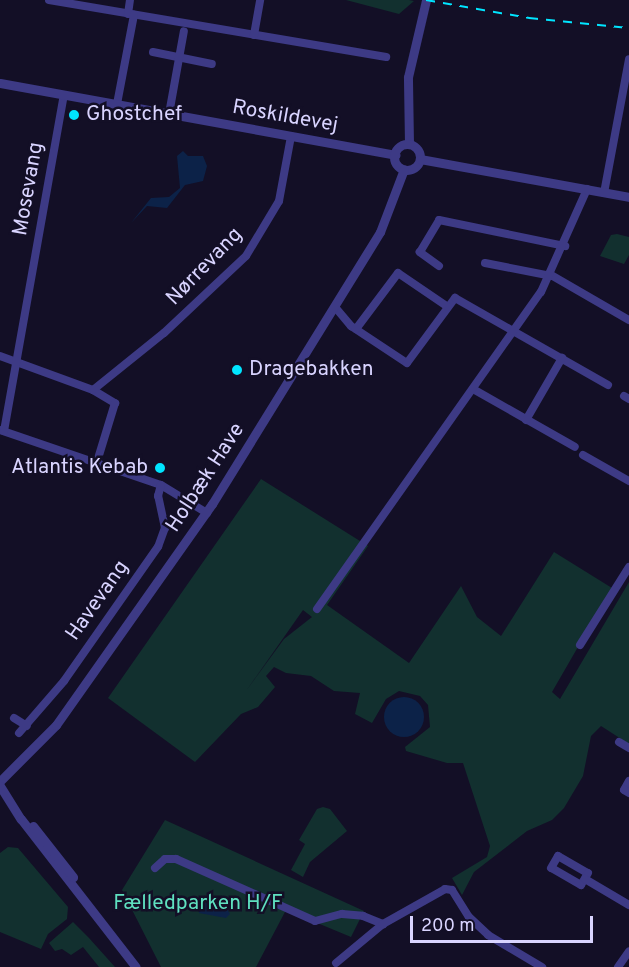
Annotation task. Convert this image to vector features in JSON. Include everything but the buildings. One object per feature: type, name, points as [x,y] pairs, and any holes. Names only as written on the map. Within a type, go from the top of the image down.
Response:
[{"type":"street","points":[[54,0],[131,14],[184,28],[254,36],[386,57]]},
{"type":"street","points":[[117,104],[131,14],[130,0]]},
{"type":"street","points":[[254,36],[260,0]]},
{"type":"street","points":[[409,144],[408,77],[426,0]]},
{"type":"street","points":[[169,114],[184,28]]},
{"type":"street","points":[[153,52],[212,64]]},
{"type":"street","points":[[604,193],[629,58]]},
{"type":"street","name":"Roskildevej","points":[[0,83],[394,155]]},
{"type":"street","name":"Mosevang","points":[[1,431],[17,363],[64,95]]},
{"type":"street","name":"Nørrevang","points":[[93,390],[164,333],[246,256],[277,205],[291,136]]},
{"type":"street","points":[[409,144],[419,151],[420,159],[414,168],[404,169],[396,164],[394,155],[401,145],[409,144]]},
{"type":"street","points":[[420,159],[629,197]]},
{"type":"street","name":"Holbæk Have","points":[[0,781],[67,711],[207,513],[387,219],[404,169]]},
{"type":"street","points":[[317,609],[440,438],[551,275],[587,189]]},
{"type":"street","points":[[439,266],[420,252],[439,220],[545,239],[565,246]]},
{"type":"street","points":[[485,263],[551,275],[629,320]]},
{"type":"street","points":[[356,329],[398,273],[448,307]]},
{"type":"street","points":[[335,307],[356,329],[409,363],[455,298],[608,385]]},
{"type":"street","points":[[0,356],[93,390],[116,405],[97,462]]},
{"type":"street","points":[[526,420],[562,358]]},
{"type":"street","points":[[473,389],[575,447]]},
{"type":"street","points":[[1,431],[161,485],[207,513]]},
{"type":"street","points":[[584,455],[629,481]]},
{"type":"street","name":"Havevang","points":[[19,733],[27,726],[158,547],[165,528],[158,496],[161,485]]},
{"type":"street","points":[[580,645],[629,567]]},
{"type":"street","points":[[14,718],[27,726]]},
{"type":"street","points":[[619,742],[629,748]]},
{"type":"street","points":[[629,781],[624,790],[629,793]]},
{"type":"street","points":[[0,786],[24,824],[136,967]]},
{"type":"street","points":[[19,814],[47,841],[93,910]]},
{"type":"street","points":[[558,856],[588,873],[585,879],[581,885],[551,868],[558,856]]},
{"type":"street","points":[[155,868],[165,859],[176,859],[315,921],[342,914],[363,916],[383,924]]},
{"type":"street","points":[[585,879],[629,904]]},
{"type":"street","points":[[336,963],[383,924],[441,890],[450,889],[480,929],[541,967]]},
{"type":"street","points":[[618,967],[629,951]]},
{"type":"green space","points":[[346,0],[409,0],[414,1],[399,14]]},
{"type":"green space","points":[[611,235],[629,237],[629,255],[624,264],[600,256]]},
{"type":"green space","points":[[261,479],[368,546],[327,605],[409,663],[461,586],[477,617],[501,636],[554,552],[612,588],[552,692],[560,699],[629,582],[629,744],[601,726],[591,736],[583,776],[564,808],[552,820],[527,831],[474,872],[462,895],[452,878],[487,857],[490,846],[463,763],[447,763],[406,751],[405,747],[430,727],[428,705],[420,696],[399,691],[386,699],[372,723],[355,714],[360,693],[334,691],[311,676],[286,673],[274,667],[266,676],[275,687],[258,707],[241,714],[195,762],[108,698]],"holes":[[[303,610],[312,617],[284,639],[246,691]]]},
{"type":"green space","points":[[323,807],[330,809],[347,831],[310,862],[303,877],[291,870],[305,844],[299,840],[317,809]]},
{"type":"green space","name":"Fælledparken H/F","points":[[165,820],[364,911],[351,937],[286,910],[256,967],[161,967],[122,890]]},
{"type":"green space","points":[[8,847],[18,848],[68,907],[67,919],[48,934],[41,949],[0,932],[0,853]]},
{"type":"green space","points":[[73,922],[115,967],[99,967],[83,947],[71,955],[62,949],[55,951],[49,943]]},
{"type":"water","points":[[183,151],[188,156],[203,156],[207,166],[203,181],[185,185],[167,208],[147,206],[131,223],[151,198],[169,197],[180,188],[177,156]]},
{"type":"water","points":[[404,697],[412,698],[418,703],[423,709],[423,725],[418,731],[412,736],[404,737],[396,736],[390,731],[385,725],[384,717],[385,709],[390,703],[396,698]]},
{"type":"water","points":[[210,902],[226,907],[230,914],[226,918],[199,913],[199,904]]},
{"type":"railway","points":[[426,0],[529,18],[629,28]]},
{"type":"place","name":"Ghostchef","points":[[74,115]]},
{"type":"place","name":"Dragebakken","points":[[237,370]]},
{"type":"place","name":"Atlantis Kebab","points":[[160,468]]}]
